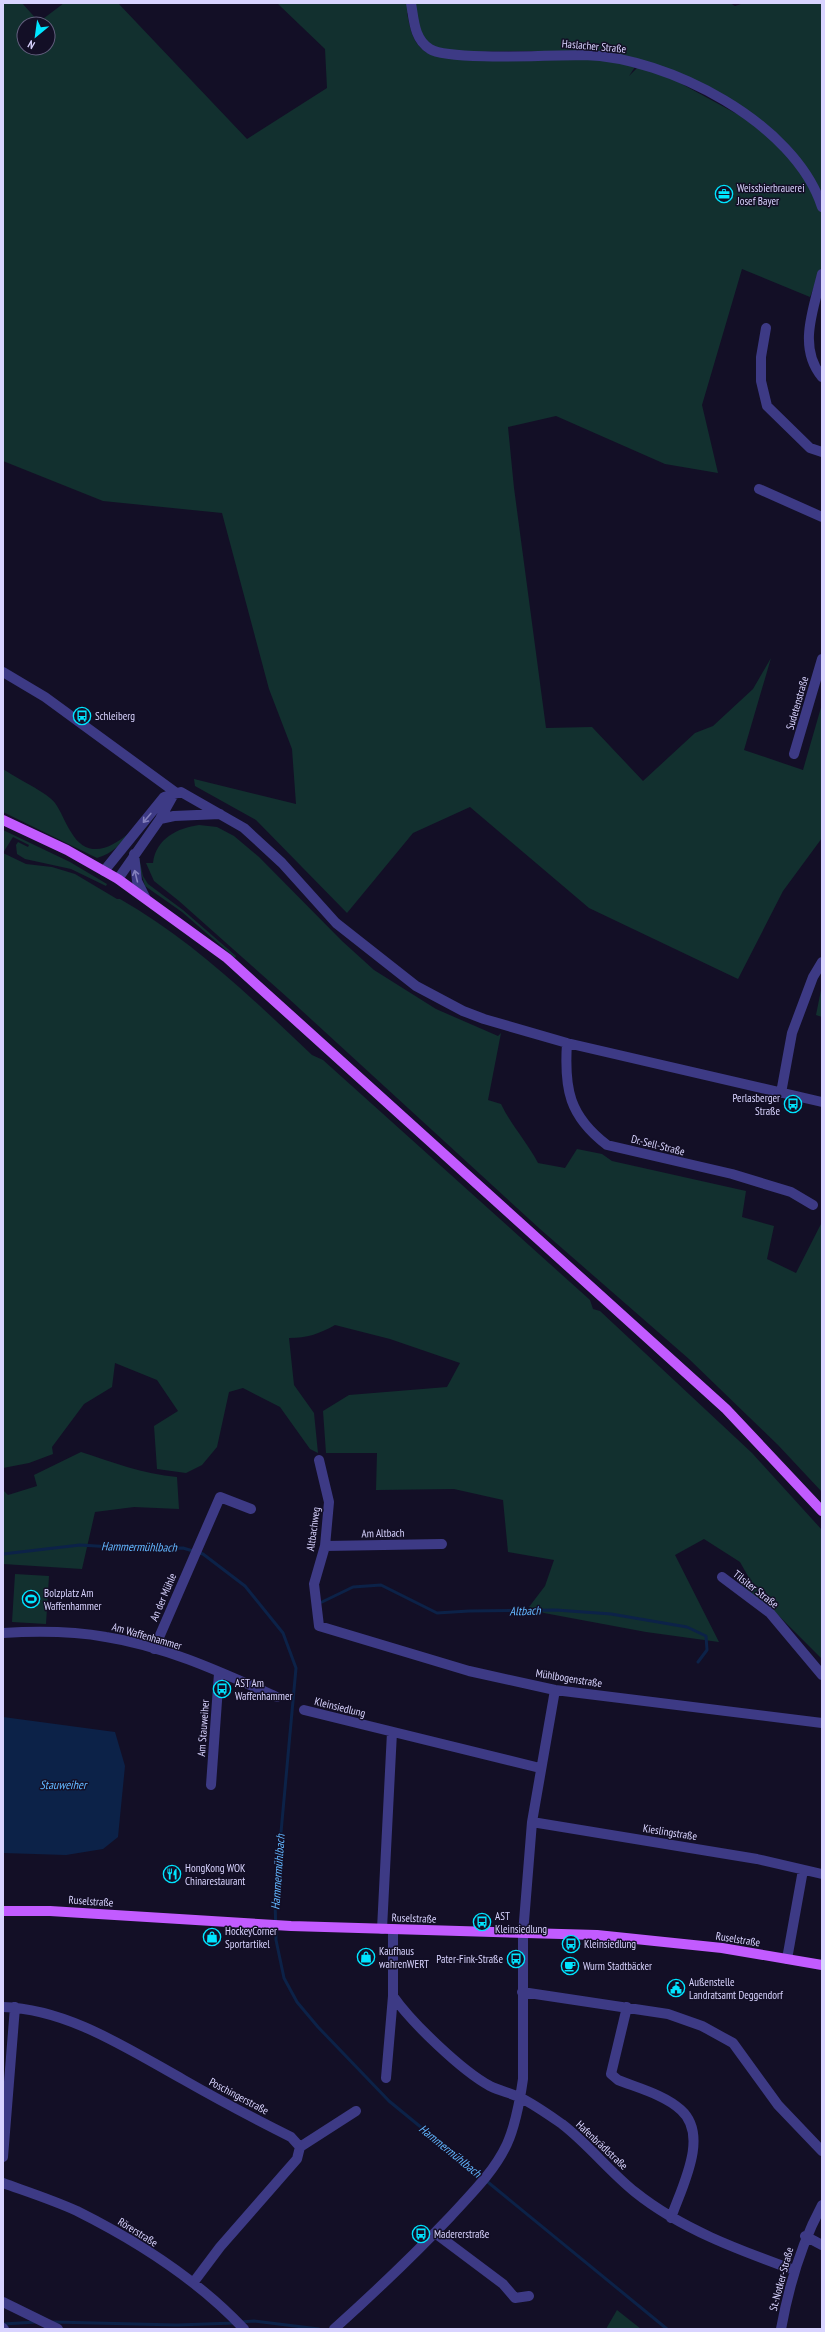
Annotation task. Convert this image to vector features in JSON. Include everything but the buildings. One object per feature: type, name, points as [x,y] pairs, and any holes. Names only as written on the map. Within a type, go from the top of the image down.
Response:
[{"type":"main road","points":[[3,820],[104,870],[227,958],[314,1035],[726,1409],[822,1511]]},
{"type":"main road","name":"Ruselstraße","points":[[3,1911],[50,1911],[291,1926],[597,1935],[658,1940],[822,1964]]},
{"type":"street","name":"Haslacher Straße","points":[[411,3],[416,32],[419,38],[431,50],[455,55],[585,55],[612,58],[649,67],[695,86],[746,113],[778,139],[807,175],[822,207]]},
{"type":"street","points":[[822,274],[811,318],[809,352],[816,369],[822,376]]},
{"type":"street","points":[[766,328],[761,357],[761,380],[767,406],[810,448],[822,452]]},
{"type":"street","points":[[759,489],[822,517]]},
{"type":"street","name":"Sudetenstraße","points":[[794,754],[822,659]]},
{"type":"street","points":[[3,672],[45,697],[175,792],[187,794],[244,828],[276,858],[336,923],[416,986],[463,1011],[484,1019],[567,1043],[822,1102]]},
{"type":"street","points":[[118,879],[134,853],[160,819],[175,792]]},
{"type":"street","points":[[104,870],[164,797],[175,792]]},
{"type":"street","points":[[160,819],[174,816],[220,814]]},
{"type":"street","points":[[134,853],[137,881],[145,898]]},
{"type":"street","points":[[782,1093],[792,1033],[813,977],[822,962]]},
{"type":"street","name":"Dr.-Sell-Straße","points":[[567,1043],[565,1068],[570,1102],[594,1134],[607,1145],[732,1174],[791,1192],[813,1205]]},
{"type":"street","name":"Altbachweg","points":[[319,1460],[329,1502],[325,1546],[314,1584],[319,1626]]},
{"type":"street","name":"An der Mühle","points":[[154,1649],[220,1497],[251,1509]]},
{"type":"street","name":"Am Altbach","points":[[325,1546],[442,1544]]},
{"type":"street","name":"Tilsiter Straße","points":[[722,1577],[770,1613],[822,1675]]},
{"type":"street","name":"Mühlbogenstraße","points":[[319,1626],[469,1671],[555,1690],[822,1723]]},
{"type":"street","name":"Am Waffenhammer","points":[[3,1633],[24,1631],[82,1633],[107,1637],[154,1649],[219,1673],[277,1697]]},
{"type":"street","name":"Am Stauweiher","points":[[211,1785],[219,1673]]},
{"type":"street","points":[[335,2328],[435,2233],[489,2175],[508,2143],[520,2098],[523,2079],[523,1934],[532,1822],[540,1768],[555,1690]]},
{"type":"street","name":"Kleinsiedlung","points":[[304,1710],[540,1768]]},
{"type":"street","points":[[386,2078],[393,1996],[387,1929],[392,1732]]},
{"type":"street","name":"Kieslingstraße","points":[[532,1822],[743,1857],[822,1874]]},
{"type":"street","points":[[787,1959],[803,1870]]},
{"type":"street","points":[[522,1992],[668,2014],[702,2026],[733,2043],[752,2067],[778,2105],[822,2151]]},
{"type":"street","name":"Hafenbrädlstraße","points":[[393,1996],[406,2015],[470,2072],[490,2086],[520,2098],[563,2125],[635,2192],[671,2218],[731,2246],[794,2270]]},
{"type":"street","name":"Poschingerstraße","points":[[3,2007],[15,2007],[52,2016],[96,2032],[291,2137],[300,2147]]},
{"type":"street","points":[[3,2157],[15,2007]]},
{"type":"street","points":[[627,2007],[610,2074],[618,2080],[670,2102],[682,2110],[691,2123],[695,2137],[692,2155],[671,2218]]},
{"type":"street","points":[[390,2022],[406,2015]]},
{"type":"street","points":[[193,2283],[220,2247],[297,2159],[300,2147],[356,2111]]},
{"type":"street","name":"Rörerstraße","points":[[3,2183],[77,2211],[144,2250],[193,2283],[243,2328]]},
{"type":"street","name":"St.-Notker-Straße","points":[[781,2329],[794,2270],[805,2236],[822,2205]]},
{"type":"street","points":[[435,2233],[503,2284],[515,2298],[529,2296]]},
{"type":"street","name":"St.-Notker-Straße","points":[[805,2236],[822,2245]]},
{"type":"street","points":[[3,2302],[54,2327]]},
{"type":"green space","points":[[3,3],[22,3],[34,16],[16,16],[16,56],[56,56],[56,16],[47,16],[64,3],[118,3],[247,139],[327,88],[325,49],[277,3],[730,3],[735,6],[744,3],[822,3],[822,193],[820,194],[807,169],[754,118],[684,79],[640,60],[599,54],[530,51],[449,52],[433,47],[420,37],[412,15],[407,13],[412,34],[418,44],[426,52],[436,56],[463,59],[573,57],[599,59],[637,64],[629,76],[638,67],[669,77],[748,120],[781,148],[802,174],[822,211],[822,266],[810,297],[742,269],[702,405],[718,473],[665,464],[556,416],[508,427],[514,488],[546,728],[592,727],[643,781],[695,733],[713,726],[753,689],[771,658],[744,750],[803,770],[822,704],[822,838],[783,891],[738,979],[589,908],[470,807],[413,833],[347,913],[256,820],[195,786],[194,779],[296,804],[292,749],[269,689],[222,513],[103,501],[3,461]]},
{"type":"green space","points":[[3,769],[51,799],[57,806],[77,841],[84,846],[92,849],[107,847],[123,838],[130,832],[116,848],[108,854],[97,858],[3,812]]},
{"type":"green space","points":[[199,825],[217,827],[234,836],[259,857],[342,941],[374,970],[436,1009],[498,1036],[501,1033],[488,1100],[501,1104],[538,1163],[565,1168],[577,1149],[602,1154],[612,1161],[746,1191],[742,1217],[774,1226],[767,1259],[796,1273],[822,1222],[822,1492],[778,1445],[689,1359],[540,1229],[288,998],[179,901],[154,881],[146,863],[153,863],[158,847],[169,836],[176,832],[191,826]]},
{"type":"green space","points":[[3,830],[70,862],[107,884],[106,886],[71,869],[25,859],[17,854],[16,845],[18,842],[28,847],[29,845],[13,837],[3,853]]},
{"type":"green space","points":[[3,853],[26,864],[52,867],[75,874],[146,915],[197,951],[244,991],[312,1055],[323,1060],[590,1300],[593,1309],[600,1311],[752,1453],[822,1530],[822,1659],[773,1610],[739,1586],[749,1578],[740,1562],[704,1539],[675,1555],[719,1642],[646,1632],[544,1613],[529,1607],[545,1586],[554,1560],[508,1552],[503,1500],[454,1489],[376,1490],[377,1453],[326,1453],[323,1411],[349,1395],[447,1387],[460,1363],[390,1339],[335,1325],[313,1335],[289,1338],[294,1385],[314,1413],[318,1453],[310,1449],[280,1407],[243,1388],[229,1392],[217,1447],[202,1465],[186,1473],[157,1469],[154,1426],[178,1411],[157,1380],[115,1363],[112,1387],[84,1404],[52,1447],[53,1454],[29,1463],[3,1468]]},
{"type":"green space","points":[[139,857],[143,876],[148,884],[183,910],[236,956],[235,958],[182,912],[145,886],[139,866]]},
{"type":"green space","points":[[822,985],[822,1017],[816,1015]]},
{"type":"green space","points":[[81,1452],[116,1464],[152,1473],[177,1477],[179,1509],[134,1507],[95,1512],[82,1569],[3,1564],[3,1490],[8,1495],[37,1486],[34,1475]]},
{"type":"green space","name":"Bolzplatz Am Waffenhammer","points":[[15,1574],[49,1576],[46,1624],[12,1622]]},
{"type":"green space","points":[[617,2310],[641,2329],[606,2329]]},
{"type":"water","name":"Stauweiher","points":[[3,1717],[115,1732],[125,1766],[118,1837],[103,1849],[66,1855],[3,1853]]},
{"type":"waterway","name":"Hammermühlbach","points":[[3,1554],[80,1545],[145,1549],[183,1548],[203,1554],[245,1586],[283,1633],[296,1668],[275,1898],[276,1940],[284,1978],[297,2002],[318,2027],[389,2101],[667,2329]]},
{"type":"waterway","name":"Altbach","points":[[322,1602],[353,1587],[381,1585],[437,1613],[556,1610],[611,1614],[687,1627],[706,1636],[707,1650],[698,1662]]},
{"type":"waterway","points":[[241,2322],[254,2321],[319,2329]]},
{"type":"waterway","points":[[3,2324],[37,2322]]},
{"type":"waterway","points":[[53,2322],[177,2325],[235,2323]]},
{"type":"place","name":"Weissbierbrauerei Josef Bayer","points":[[724,194]]},
{"type":"place","name":"Schleiberg","points":[[82,716]]},
{"type":"place","name":"Perlasberger Straße","points":[[793,1104]]},
{"type":"place","name":"Bolzplatz Am Waffenhammer","points":[[31,1599]]},
{"type":"place","name":"AST Am Waffenhammer","points":[[222,1689]]},
{"type":"place","name":"HongKong WOK Chinarestaurant","points":[[172,1874]]},
{"type":"place","name":"AST Kleinsiedlung","points":[[482,1922]]},
{"type":"place","name":"HockeyCorner Sportartikel","points":[[212,1937]]},
{"type":"place","name":"Kleinsiedlung","points":[[571,1944]]},
{"type":"place","name":"Kaufhaus wahrenWERT","points":[[366,1957]]},
{"type":"place","name":"Pater-Fink-Straße","points":[[516,1959]]},
{"type":"place","name":"Wurm Stadtbäcker","points":[[570,1966]]},
{"type":"place","name":"Außenstelle Landratsamt Deggendorf","points":[[676,1988]]},
{"type":"place","name":"Madererstraße","points":[[421,2234]]}]
